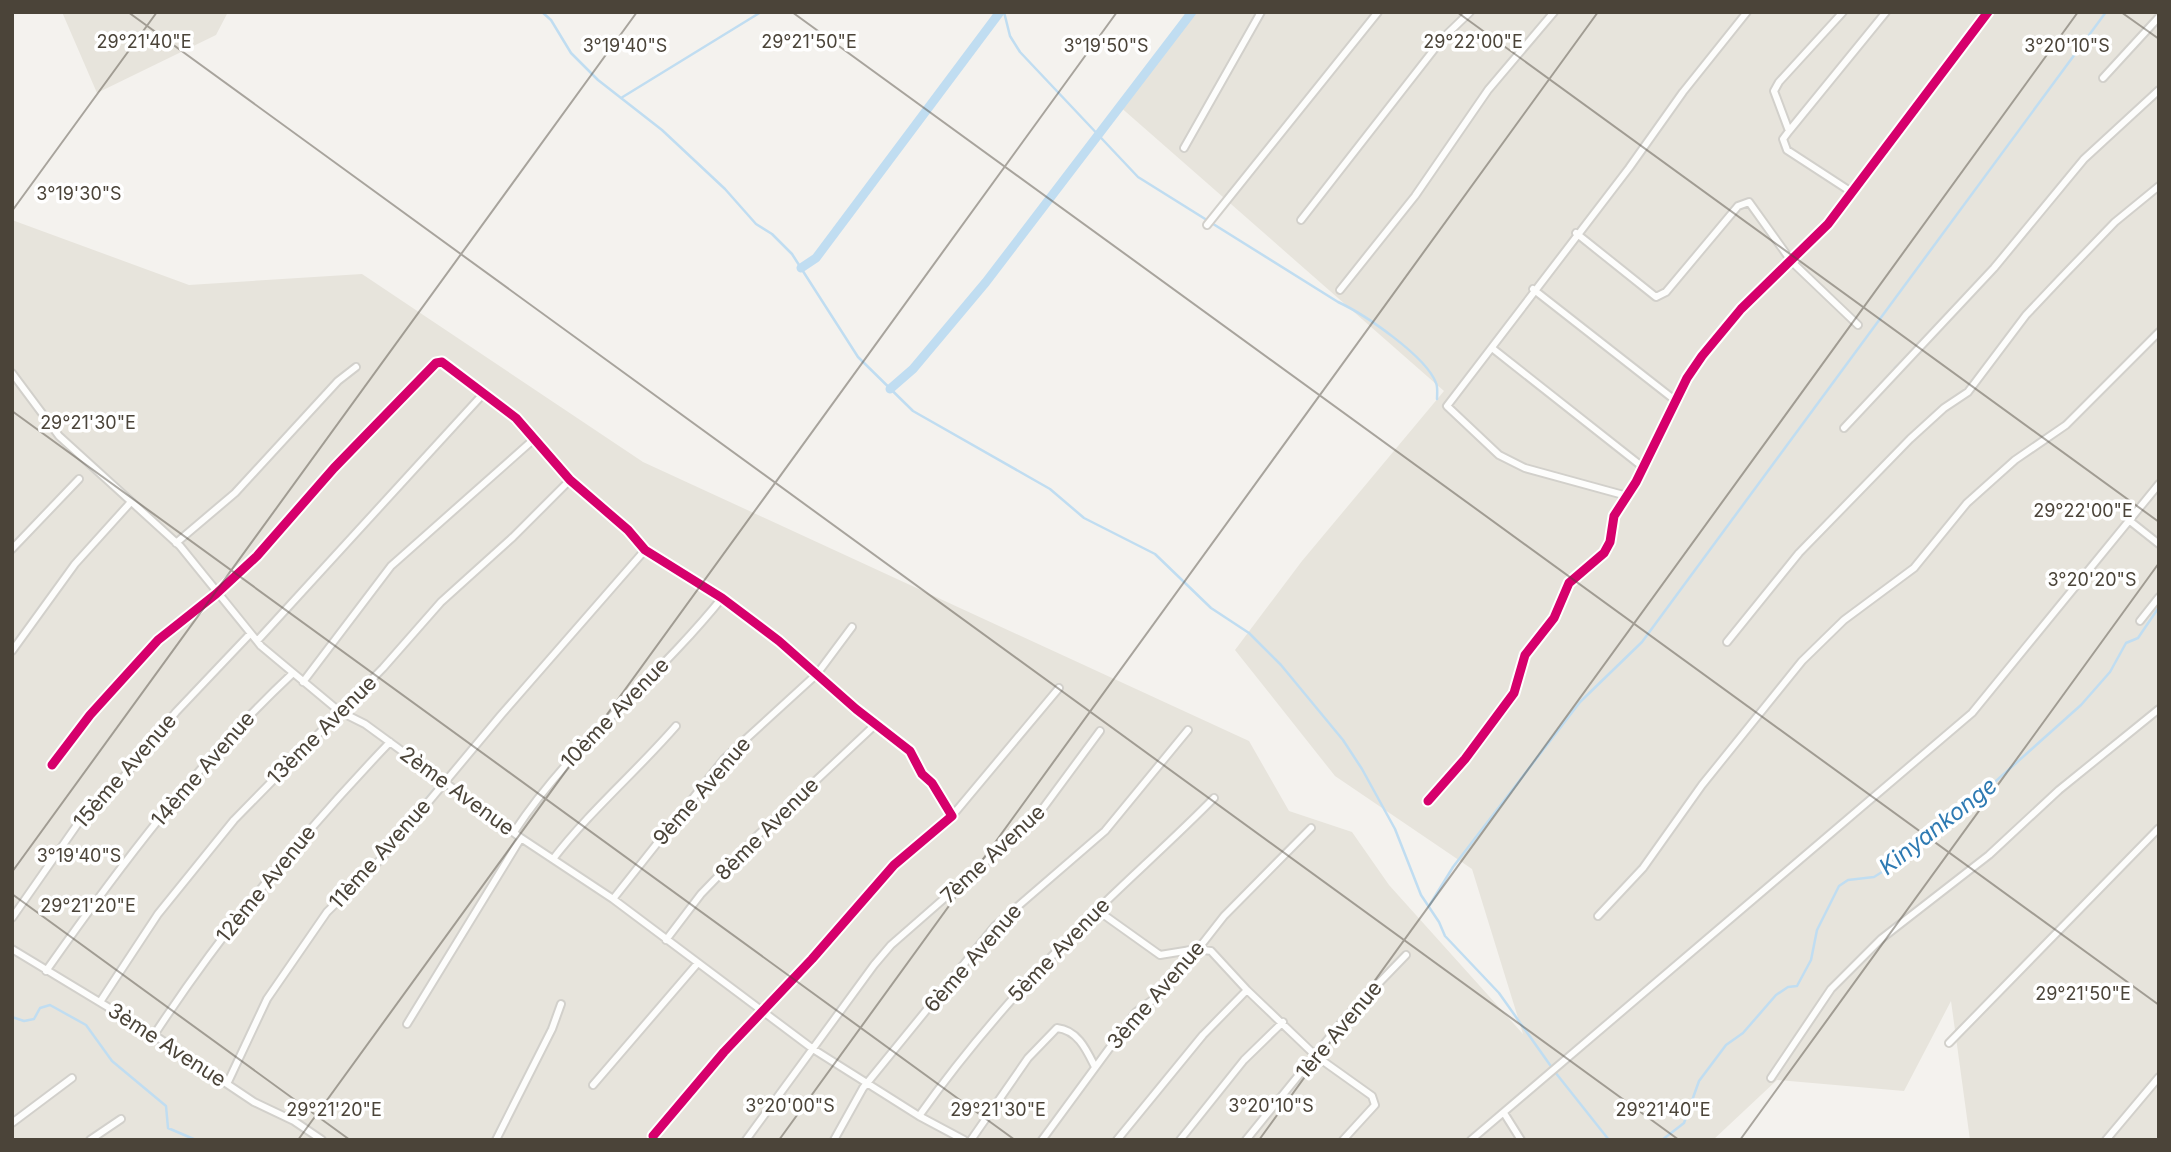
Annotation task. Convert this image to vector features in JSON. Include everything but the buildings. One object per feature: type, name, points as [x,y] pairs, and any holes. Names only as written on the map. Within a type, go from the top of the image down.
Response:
[{"type":"street","points":[[1184,148],[1261,12]]},
{"type":"street","points":[[1209,223],[1378,12]]},
{"type":"street","points":[[1301,220],[1443,38],[1470,12]]},
{"type":"street","points":[[1340,289],[1415,196],[1488,90],[1554,12]]},
{"type":"street","points":[[1627,496],[1525,468],[1484,444],[1447,406],[1533,289],[1747,12]]},
{"type":"street","points":[[1789,131],[1774,97],[1775,87],[1843,12]]},
{"type":"street","points":[[1853,193],[1792,155],[1783,144],[1789,131],[1886,12]]},
{"type":"street","points":[[1428,801],[1465,759],[1514,693],[1525,655],[1554,618],[1569,583],[1604,553],[1610,542],[1614,516],[1644,468],[1676,401],[1702,356],[1741,309],[1792,262],[1853,193],[1988,12]]},
{"type":"street","points":[[2103,78],[2159,17]]},
{"type":"street","points":[[1844,428],[1872,394],[1994,268],[2084,159],[2159,90]]},
{"type":"street","points":[[1727,642],[1799,553],[1910,439],[1968,392],[2026,315],[2115,222],[2159,186]]},
{"type":"street","points":[[1576,233],[1656,297],[1665,292],[1744,202],[1756,207],[1792,262],[1858,325]]},
{"type":"street","points":[[1533,289],[1676,401]]},
{"type":"street","points":[[1598,916],[1643,868],[1702,785],[1811,652],[1844,620],[1928,555],[1967,503],[2015,460],[2075,417],[2159,332]]},
{"type":"street","points":[[1492,348],[1644,468]]},
{"type":"street","points":[[52,765],[98,706],[158,640],[216,594],[273,539],[334,468],[436,363],[442,362],[516,418],[570,480],[628,530],[645,550],[722,598],[795,653],[910,751],[922,774],[932,783],[952,816]]},
{"type":"street","points":[[176,543],[225,503],[333,386],[356,367]]},
{"type":"street","name":"2ème Avenue","points":[[12,373],[59,436],[176,543],[250,634],[292,674],[339,711],[390,742],[521,838],[613,899],[760,1012],[813,1049],[919,1116],[964,1140]]},
{"type":"street","points":[[257,641],[484,393]]},
{"type":"street","points":[[303,682],[391,566],[533,440]]},
{"type":"street","points":[[12,549],[79,479]]},
{"type":"street","name":"13ème Avenue","points":[[100,1002],[158,914],[234,820],[441,602],[513,537],[570,480]]},
{"type":"street","points":[[1471,1140],[1558,1069],[1972,713],[2159,484]]},
{"type":"street","points":[[12,651],[75,564],[130,503]]},
{"type":"street","points":[[2130,521],[2159,544]]},
{"type":"street","name":"11ème Avenue","points":[[227,1084],[267,999],[327,912],[380,860],[545,663],[645,550]]},
{"type":"street","points":[[2140,621],[2159,597]]},
{"type":"street","name":"10ème Avenue","points":[[514,832],[578,747],[635,694],[722,598]]},
{"type":"street","name":"9ème Avenue","points":[[613,899],[737,745],[817,674],[852,627]]},
{"type":"street","name":"15ème Avenue","points":[[12,918],[79,822],[121,780],[176,712],[250,634]]},
{"type":"street","name":"14ème Avenue","points":[[46,971],[105,887],[194,776],[236,729],[292,674]]},
{"type":"street","points":[[653,1136],[760,1012],[812,959],[894,864],[952,816],[1059,688]]},
{"type":"street","points":[[1770,1079],[1832,989],[1881,939],[1989,855],[2059,790],[2159,709]]},
{"type":"street","name":"8ème Avenue","points":[[666,940],[702,894],[758,835],[876,724]]},
{"type":"street","points":[[553,859],[577,827],[638,770],[676,726]]},
{"type":"street","name":"6ème Avenue","points":[[834,1140],[866,1084],[1002,918],[1105,831],[1188,730]]},
{"type":"street","name":"7ème Avenue","points":[[813,1049],[891,945],[1035,819],[1100,731]]},
{"type":"street","name":"12ème Avenue","points":[[154,1035],[198,969],[256,894],[320,818],[390,742]]},
{"type":"street","name":"5ème Avenue","points":[[919,1116],[998,1013],[1097,911],[1214,797]]},
{"type":"street","name":"3ème Avenue","points":[[1042,1140],[1136,1012],[1161,995],[1224,916],[1311,828]]},
{"type":"street","points":[[1949,1043],[2159,828]]},
{"type":"street","points":[[407,1024],[521,838]]},
{"type":"street","points":[[1097,911],[1160,955],[1197,949],[1211,951],[1247,990],[1316,1056],[1375,1101],[1375,1105],[1343,1140]]},
{"type":"street","name":"3ème Avenue","points":[[12,949],[154,1035],[227,1084],[322,1140]]},
{"type":"street","name":"1ère Avenue","points":[[1246,1140],[1352,1010],[1406,955]]},
{"type":"street","points":[[593,1085],[697,964]]},
{"type":"street","points":[[1117,1140],[1203,1035],[1247,990]]},
{"type":"street","points":[[496,1140],[552,1029],[561,1004]]},
{"type":"street","points":[[1180,1140],[1244,1060],[1283,1022]]},
{"type":"street","points":[[971,1140],[1028,1058],[1057,1028],[1065,1029],[1084,1045],[1095,1067]]},
{"type":"street","points":[[746,1140],[813,1049]]},
{"type":"street","points":[[2106,1140],[2159,1077]]},
{"type":"street","points":[[12,1123],[72,1078]]},
{"type":"street","points":[[1504,1113],[1521,1140]]},
{"type":"street","points":[[90,1140],[121,1119]]},
{"type":"shaded area","points":[[62,12],[228,12],[216,35],[97,93]]},
{"type":"shaded area","points":[[1194,12],[2159,12],[2159,1140],[1970,1140],[1951,1001],[1904,1091],[1777,1080],[1713,1140],[12,1140],[12,220],[189,285],[362,274],[643,462],[1249,741],[1289,811],[1352,832],[1389,885],[1523,1034],[1472,869],[1335,776],[1235,650],[1302,561],[1444,391],[1118,105]]},
{"type":"waterway","points":[[542,12],[551,20],[571,53],[598,80],[662,130],[725,189],[756,224],[772,234],[792,254],[858,357],[913,411],[1050,489],[1084,518],[1155,554],[1211,608],[1249,633],[1281,665],[1343,740],[1362,769],[1395,829],[1421,895],[1445,936],[1499,993],[1555,1072],[1609,1140]]},
{"type":"waterway","points":[[621,98],[761,12]]},
{"type":"waterway","points":[[801,268],[816,258],[1000,12]]},
{"type":"waterway","points":[[1004,12],[1010,36],[1020,52],[1138,177],[1393,337],[1430,372],[1437,385],[1437,399]]},
{"type":"waterway","points":[[890,389],[913,369],[986,282],[1192,12]]},
{"type":"waterway","points":[[1429,906],[1453,867],[1580,702],[1642,642],[2106,12]]},
{"type":"waterway","points":[[1913,350],[1942,320]]},
{"type":"waterway","points":[[1895,368],[1903,361]]},
{"type":"waterway","name":"Kinyankonge","points":[[1662,1140],[1684,1123],[1699,1081],[1726,1045],[1743,1033],[1776,995],[1788,987],[1797,986],[1811,960],[1817,930],[1839,886],[1848,880],[1874,877],[1890,867],[1902,848],[1936,831],[1959,814],[2081,705],[2110,672],[2126,643],[2138,638],[2159,607]]},
{"type":"waterway","points":[[399,832],[445,776]]},
{"type":"waterway","points":[[12,1017],[24,1021],[34,1019],[40,1008],[50,1005],[86,1025],[112,1061],[166,1106],[168,1128],[196,1140]]},
{"type":"waterway","points":[[234,1077],[243,1057]]},
{"type":"cycle path","points":[[1428,801],[1465,759],[1514,693],[1525,655],[1554,618],[1569,583],[1604,553],[1610,542],[1614,516],[1636,482],[1687,378],[1702,356],[1741,309],[1828,224],[1988,12]]},
{"type":"cycle path","points":[[52,765],[90,715],[158,640],[216,594],[257,556],[334,468],[436,363],[442,362],[516,418],[570,480],[628,530],[645,550],[722,598],[779,641],[856,709],[910,751],[922,774],[932,783],[952,816],[894,865],[812,959],[724,1052],[653,1136]]}]
